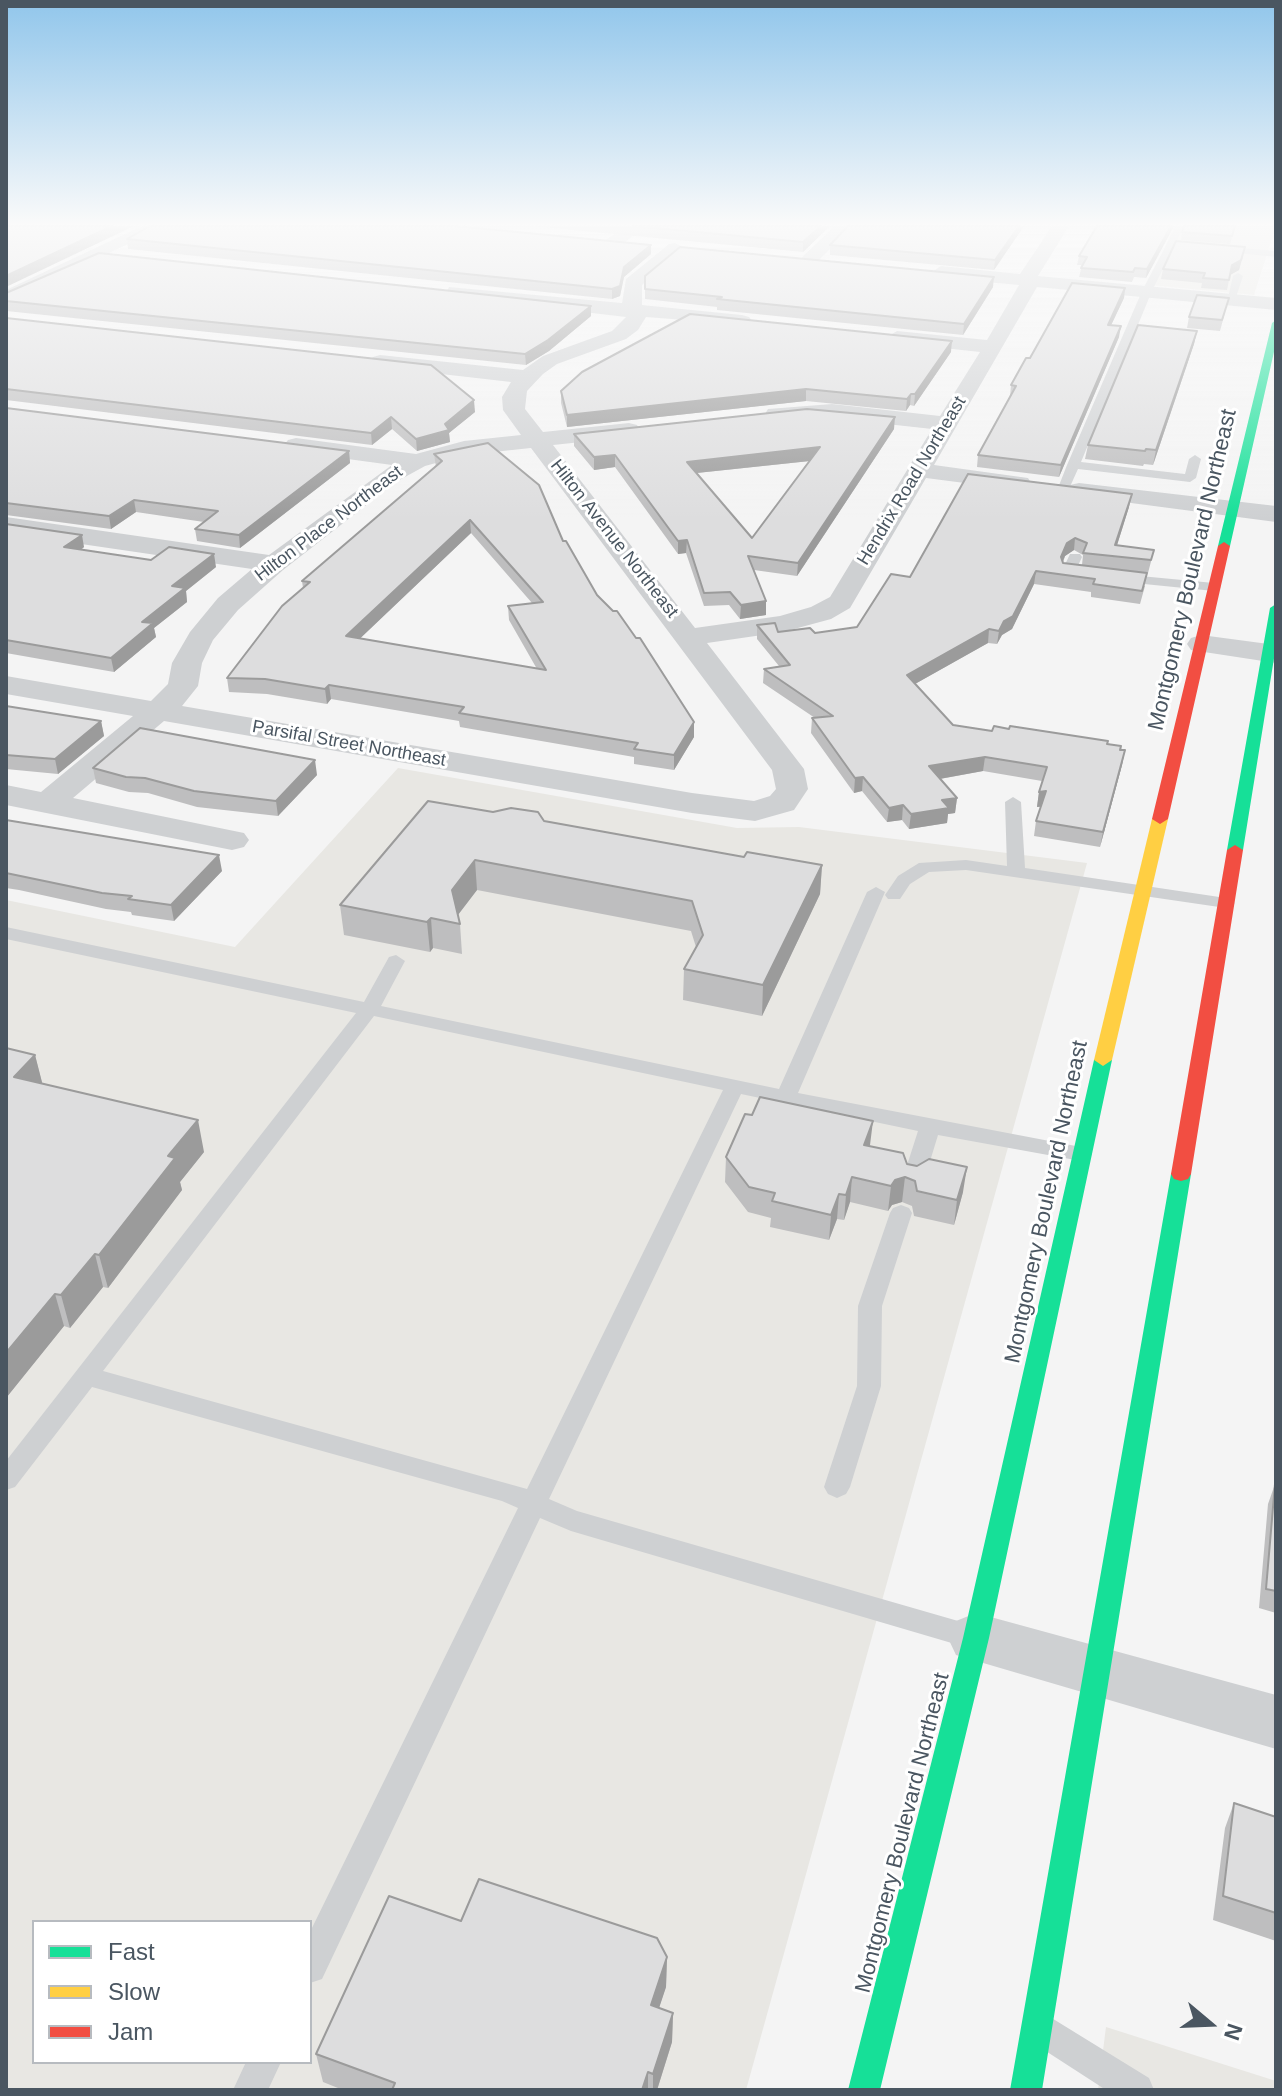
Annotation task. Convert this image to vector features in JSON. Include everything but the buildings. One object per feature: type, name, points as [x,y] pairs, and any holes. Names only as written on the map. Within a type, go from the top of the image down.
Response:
[{"type":"main road","name":"Montgomery Boulevard Northeast","points":[[864,2090],[976,1638],[1081,1154],[1276,324]]},
{"type":"main road","points":[[1026,2090],[1226,903],[1273,654],[1276,608]]},
{"type":"street","points":[[365,359],[527,377],[550,360],[619,335],[632,324]]},
{"type":"street","name":"Hendrix Road Northeast","points":[[689,637],[783,624],[821,613],[840,602],[1006,324]]},
{"type":"street","points":[[875,334],[993,347]]},
{"type":"street","name":"Hilton Avenue Northeast","points":[[527,377],[513,397],[514,410],[788,769],[792,789],[782,803],[755,811],[692,803]]},
{"type":"street","points":[[744,418],[832,411],[947,424]]},
{"type":"street","name":"Hilton Place Northeast","points":[[49,802],[158,711],[183,686],[187,663],[214,619],[274,564],[387,477],[417,461],[464,448],[652,428]]},
{"type":"street","points":[[273,442],[417,461]]},
{"type":"street","points":[[920,470],[1276,514]]},
{"type":"street","points":[[6,525],[274,564]]},
{"type":"street","points":[[1201,644],[1273,654]]},
{"type":"street","name":"Parsifal Street Northeast","points":[[6,685],[692,803]]},
{"type":"street","points":[[6,795],[232,840]]},
{"type":"street","points":[[976,1638],[1276,1722]]},
{"type":"lane","points":[[1064,488],[1133,324]]},
{"type":"lane","points":[[1073,465],[1190,478],[1195,459]]},
{"type":"lane","points":[[1075,557],[1069,571],[1214,587]]},
{"type":"lane","points":[[1013,802],[1016,872]]},
{"type":"lane","points":[[786,1097],[885,893],[925,867],[966,865],[1226,903]]},
{"type":"lane","points":[[6,933],[930,1127],[1081,1154]]},
{"type":"lane","points":[[6,1480],[370,1008],[396,961]]},
{"type":"lane","points":[[312,1963],[735,1086]]},
{"type":"lane","points":[[913,1181],[930,1127]]},
{"type":"lane","points":[[837,1487],[869,1386],[870,1306],[901,1213]]},
{"type":"lane","points":[[86,1376],[508,1492],[571,1520],[976,1638]]},
{"type":"lane","points":[[1037,2025],[1137,2090]]},
{"type":"lane","points":[[250,2090],[263,2064]]},
{"type":"shaded area","points":[[398,768],[737,828],[799,827],[1087,863],[746,2090],[6,2090],[6,900],[235,947]]},
{"type":"shaded area","points":[[1106,2027],[1276,2081],[1276,2090],[1098,2090]]},
{"type":"traffic: fast","points":[[1224,546],[1276,324]]},
{"type":"traffic: fast","points":[[1235,850],[1276,608]]},
{"type":"traffic: fast","points":[[864,2090],[976,1638],[1103,1060]]},
{"type":"traffic: fast","points":[[1026,2090],[1181,1174]]},
{"type":"traffic: slow","points":[[1103,1060],[1160,819]]},
{"type":"traffic: jam","points":[[1160,819],[1224,546]]},
{"type":"traffic: jam","points":[[1181,1174],[1235,850]]}]
